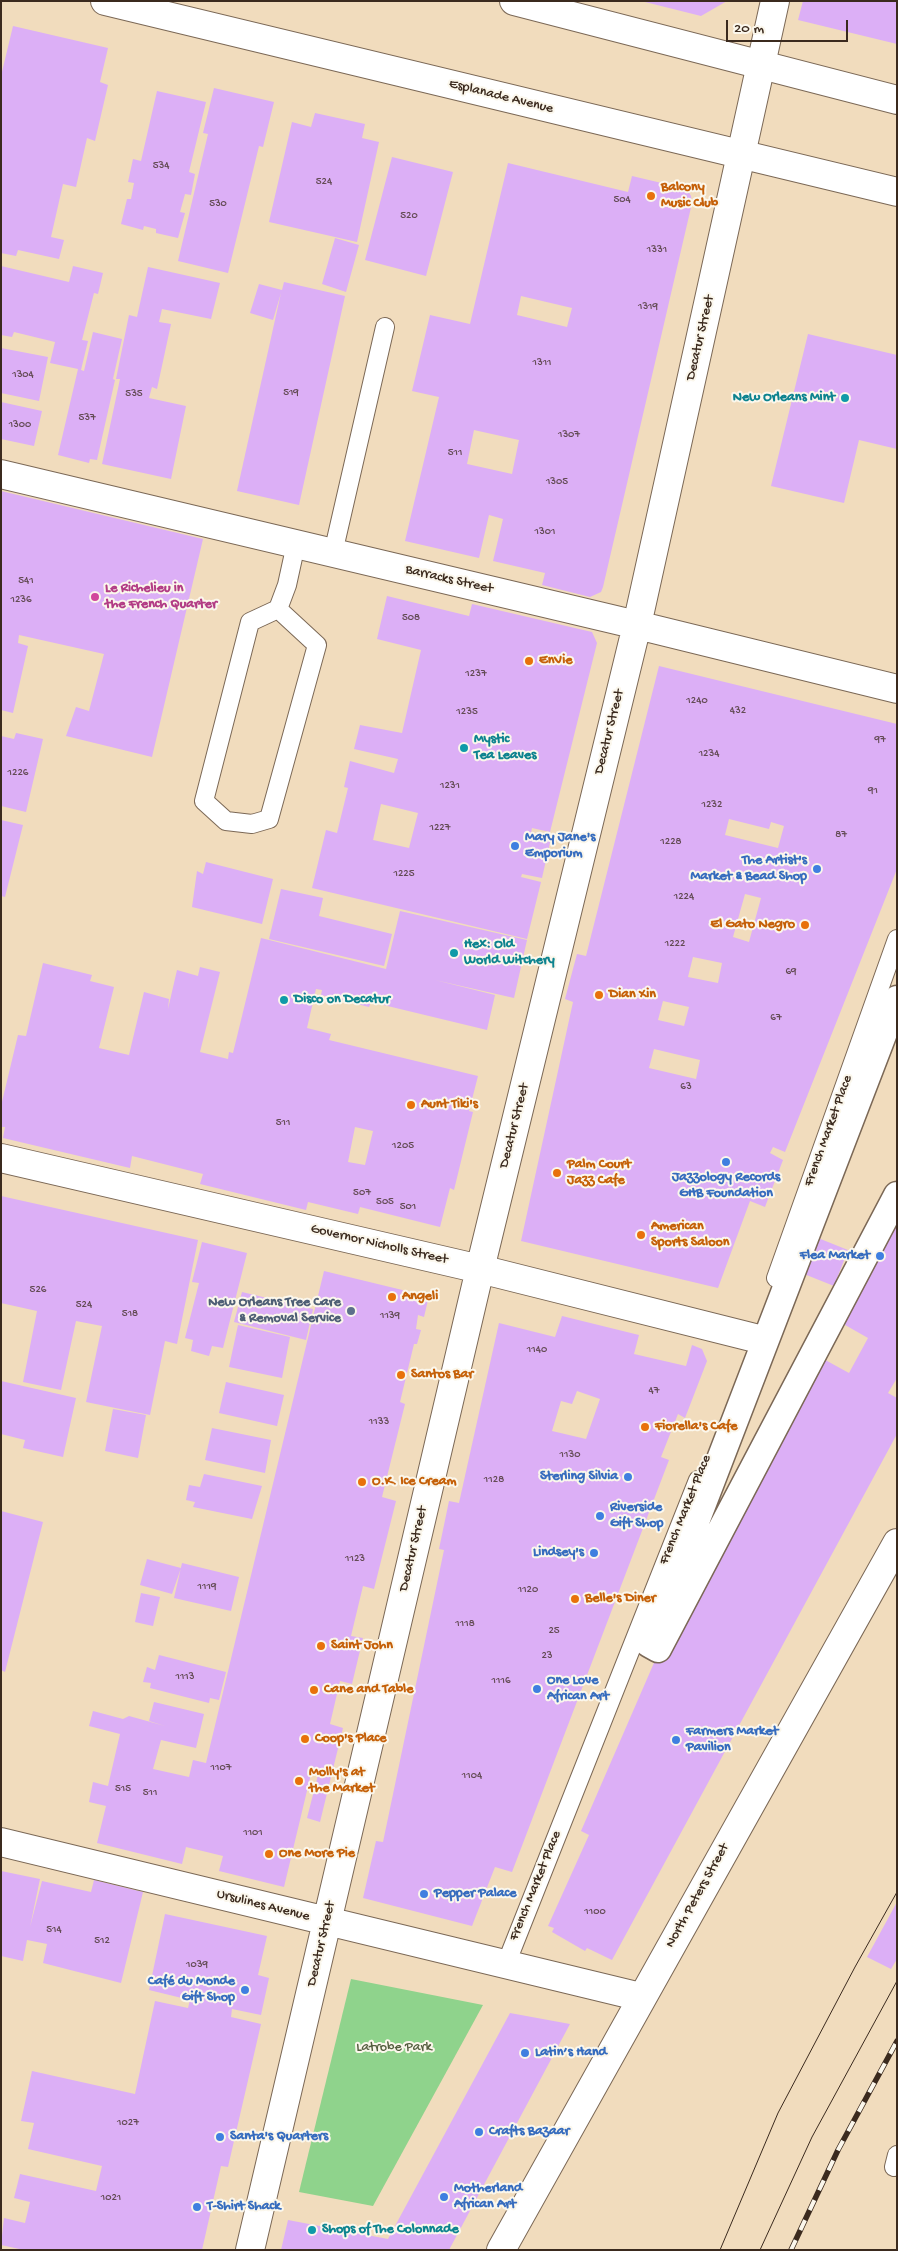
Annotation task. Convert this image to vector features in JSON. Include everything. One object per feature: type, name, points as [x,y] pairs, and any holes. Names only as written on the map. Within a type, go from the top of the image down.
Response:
[{"type":"street","name":"Esplanade Avenue","points":[[106,1],[897,192]]},
{"type":"street","points":[[514,1],[897,100]]},
{"type":"street","name":"Decatur Street","points":[[250,2250],[480,1269],[636,625],[775,1]]},
{"type":"street","name":"Barracks Street","points":[[1,474],[897,689]]},
{"type":"street","points":[[897,999],[649,1644],[658,1649],[897,1195]]},
{"type":"street","name":"Governor Nicholls Street","points":[[1,1158],[480,1269],[755,1338]]},
{"type":"street","name":"North Peters Street","points":[[502,2250],[641,1997],[897,1543]]},
{"type":"street","name":"Ursulines Avenue","points":[[1,1842],[641,1997]]},
{"type":"lane","points":[[333,553],[385,327]]},
{"type":"lane","points":[[278,609],[317,645],[269,819],[252,824],[226,821],[204,800],[250,622],[278,609],[287,585],[296,544]]},
{"type":"lane","name":"French Market Place","points":[[506,1964],[755,1338],[897,940]]},
{"type":"green space","name":"Latrobe Park","points":[[351,1979],[483,2005],[373,2206],[299,2192]]},
{"type":"building","points":[[641,1],[727,1],[701,16]]},
{"type":"building","points":[[803,1],[897,1],[897,44],[798,20]]},
{"type":"building","points":[[13,26],[108,48],[100,82],[108,85],[95,141],[87,138],[76,187],[63,184],[51,237],[64,240],[59,259],[18,250],[16,256],[1,253],[1,76]]},
{"type":"building","points":[[214,88],[274,102],[263,147],[259,146],[228,273],[178,261],[208,134],[203,133]]},
{"type":"building","points":[[157,91],[206,102],[189,172],[195,174],[191,195],[185,194],[180,212],[185,213],[178,238],[156,233],[156,229],[144,226],[143,230],[121,224],[127,199],[131,199],[134,183],[128,182],[133,159],[141,161]]},
{"type":"building","points":[[315,113],[365,124],[362,138],[379,142],[357,242],[269,222],[292,122],[311,127]]},
{"type":"building","points":[[392,157],[453,172],[426,276],[365,260]]},
{"type":"building","points":[[508,163],[628,192],[632,176],[687,189],[692,203],[601,592],[590,597],[542,585],[545,573],[493,561],[503,519],[489,515],[479,558],[405,541],[439,397],[412,391],[430,315],[470,324]],"holes":[[[521,296],[572,308],[567,327],[517,315]],[[474,430],[519,440],[512,474],[467,464]]]},
{"type":"building","points":[[335,238],[359,245],[346,292],[322,284]]},
{"type":"building","points":[[1,266],[69,282],[73,266],[103,273],[98,294],[94,293],[82,340],[88,341],[81,370],[84,371],[93,332],[122,339],[97,460],[90,459],[89,463],[58,455],[78,369],[50,363],[55,342],[14,332],[12,337],[1,335]]},
{"type":"building","points":[[148,267],[220,283],[211,319],[162,309],[159,322],[171,324],[157,389],[152,387],[149,398],[186,406],[171,479],[102,464],[120,379],[116,379],[129,315],[137,317]]},
{"type":"building","points":[[284,282],[345,296],[299,505],[237,491],[281,293],[273,320],[250,313],[259,284],[282,290]]},
{"type":"building","name":"New Orleans Mint","points":[[808,334],[897,355],[897,449],[859,440],[844,503],[771,486]]},
{"type":"building","points":[[1,348],[48,357],[39,401],[1,393]]},
{"type":"building","points":[[1,402],[42,411],[34,446],[1,439]]},
{"type":"building","name":"Le Richelieu in the French Quarter","points":[[1,491],[203,539],[152,757],[66,736],[76,707],[89,711],[104,654],[19,635],[18,643],[28,646],[13,713],[1,710]]},
{"type":"building","points":[[387,596],[469,616],[472,604],[592,632],[597,643],[550,832],[532,828],[531,833],[551,838],[542,878],[522,874],[521,877],[541,882],[527,939],[312,888],[326,830],[337,833],[348,788],[344,787],[350,761],[394,773],[398,759],[354,749],[360,725],[402,733],[421,650],[377,639]],"holes":[[[381,804],[418,813],[409,848],[373,840]]]},
{"type":"building","points":[[659,666],[897,724],[897,869],[785,1152],[773,1147],[770,1153],[783,1160],[765,1207],[750,1201],[718,1288],[521,1241],[573,1002],[565,999],[577,954],[586,956]],"holes":[[[729,819],[769,829],[771,822],[784,826],[778,848],[725,835]],[[745,894],[761,898],[749,942],[733,937]],[[693,957],[722,963],[718,983],[688,977]],[[663,1001],[689,1007],[684,1026],[658,1020]],[[654,1049],[700,1060],[696,1079],[649,1068]]]},
{"type":"building","points":[[16,733],[43,739],[26,812],[1,806],[1,736],[14,739]]},
{"type":"building","points":[[1,820],[23,825],[5,897],[1,896]]},
{"type":"building","points":[[206,862],[273,879],[262,924],[192,907],[197,871],[203,874]]},
{"type":"building","points":[[281,889],[323,898],[319,916],[392,934],[384,966],[269,939]]},
{"type":"building","points":[[400,911],[527,940],[514,998],[435,980],[495,995],[487,1030],[371,1002],[369,1007],[321,995],[322,990],[316,989],[307,1028],[331,1034],[329,1040],[478,1076],[469,1111],[473,1112],[454,1190],[450,1188],[440,1227],[360,1207],[358,1214],[308,1202],[306,1210],[200,1184],[203,1174],[132,1156],[130,1168],[3,1138],[5,1127],[1,1127],[1,1106],[18,1035],[26,1036],[43,963],[92,975],[90,981],[114,987],[99,1048],[129,1055],[144,992],[169,999],[168,1009],[177,970],[198,976],[200,967],[220,972],[200,1052],[228,1059],[229,1052],[233,1053],[261,938],[386,969]],"holes":[[[355,1127],[373,1131],[365,1165],[348,1162]]]},
{"type":"building","name":"Farmers Market Pavilion","points":[[897,1195],[897,1378],[888,1393],[897,1398],[897,1434],[612,1960],[587,1948],[585,1951],[552,1932],[554,1928],[548,1926],[589,1835],[581,1831],[660,1649],[818,1356],[849,1373],[868,1338],[831,1317]]},
{"type":"building","points":[[1,1196],[198,1240],[177,1344],[165,1341],[150,1415],[86,1402],[102,1326],[76,1321],[61,1390],[23,1382],[37,1311],[1,1303]]},
{"type":"building","points":[[813,1236],[848,1250],[834,1286],[799,1272]]},
{"type":"building","points":[[202,1242],[247,1253],[223,1348],[212,1346],[209,1356],[191,1351],[193,1340],[185,1338],[199,1283],[192,1282]]},
{"type":"building","points":[[324,1271],[423,1295],[422,1299],[428,1300],[424,1317],[418,1315],[416,1329],[421,1330],[417,1344],[414,1344],[400,1402],[405,1404],[382,1497],[396,1501],[374,1589],[363,1586],[351,1636],[363,1638],[352,1684],[340,1681],[330,1724],[343,1728],[320,1822],[307,1818],[318,1775],[311,1774],[284,1887],[219,1871],[223,1856],[186,1847],[182,1864],[97,1843],[106,1806],[89,1802],[93,1782],[108,1786],[120,1734],[89,1726],[93,1711],[123,1719],[129,1716],[165,1726],[149,1721],[154,1702],[204,1714],[196,1748],[161,1740],[153,1769],[189,1777],[193,1760],[206,1763]]},
{"type":"building","points":[[242,1292],[313,1309],[306,1340],[234,1322]]},
{"type":"building","points":[[562,1316],[639,1335],[634,1354],[686,1366],[692,1345],[702,1349],[707,1361],[685,1418],[678,1414],[661,1457],[669,1460],[512,1872],[495,1867],[472,1926],[363,1898],[376,1841],[383,1842],[444,1550],[439,1549],[449,1501],[459,1503],[499,1323],[555,1337]],"holes":[[[577,1391],[600,1399],[586,1439],[552,1431],[561,1401],[572,1404]]]},
{"type":"building","points":[[238,1325],[290,1337],[282,1378],[229,1367]]},
{"type":"building","points":[[1,1381],[76,1398],[63,1457],[23,1448],[25,1440],[1,1434]]},
{"type":"building","points":[[226,1382],[284,1395],[277,1426],[219,1413]]},
{"type":"building","points":[[113,1409],[146,1415],[138,1458],[105,1451]]},
{"type":"building","points":[[212,1428],[271,1440],[265,1473],[205,1460]]},
{"type":"building","points":[[204,1474],[262,1486],[252,1519],[193,1507],[195,1502],[186,1500],[189,1485],[200,1487]]},
{"type":"building","points":[[1,1511],[43,1522],[5,1672],[1,1670]]},
{"type":"building","points":[[147,1559],[181,1568],[172,1594],[140,1585]]},
{"type":"building","points":[[182,1563],[239,1577],[231,1611],[174,1598]]},
{"type":"building","points":[[141,1593],[160,1597],[153,1626],[135,1622]]},
{"type":"building","points":[[159,1655],[226,1672],[219,1700],[210,1698],[209,1703],[150,1688],[151,1683],[143,1682],[147,1667],[155,1670]]},
{"type":"building","points":[[1,1871],[40,1879],[30,1927],[42,1881],[91,1892],[94,1880],[143,1892],[121,1983],[43,1963],[47,1944],[27,1940],[23,1961],[1,1956]]},
{"type":"building","points":[[897,1902],[897,1959],[891,1969],[867,1957]]},
{"type":"building","points":[[165,1914],[267,1936],[258,1975],[269,1978],[261,2015],[232,2009],[231,2017],[261,2024],[228,2167],[221,2166],[202,2250],[24,2250],[1,2245],[4,2218],[25,2223],[30,2202],[14,2198],[20,2174],[96,2191],[102,2166],[28,2149],[34,2123],[21,2121],[32,2071],[135,2094],[155,2001],[188,2008],[190,2000],[149,1990]]},
{"type":"building","points":[[510,2013],[570,2024],[449,2250],[281,2250],[288,2220],[388,2239]]},
{"type":"tram line","points":[[720,2250],[778,2113],[897,1892]]},
{"type":"tram line","points":[[760,2250],[812,2137],[897,1981]]},
{"type":"railway","points":[[791,2250],[838,2150],[897,2041]]},
{"type":"place","name":"Balcony Music Club","points":[[651,196]]},
{"type":"place","name":"New Orleans Mint","points":[[845,398]]},
{"type":"place","name":"Le Richelieu in the French Quarter","points":[[95,597]]},
{"type":"place","name":"EnVie","points":[[529,661]]},
{"type":"place","name":"Mystic Tea Leaves","points":[[464,748]]},
{"type":"place","name":"Mary Jane's Emporium","points":[[515,846]]},
{"type":"place","name":"The Artist's Market & Bead Shop","points":[[817,869]]},
{"type":"place","name":"El Gato Negro","points":[[805,925]]},
{"type":"place","name":"Hex: Old World Witchery","points":[[454,953]]},
{"type":"place","name":"Dian Xin","points":[[599,995]]},
{"type":"place","name":"Disco on Decatur","points":[[284,1000]]},
{"type":"place","name":"Aunt Tiki's","points":[[411,1105]]},
{"type":"place","name":"Jazzology Records GHB Foundation","points":[[726,1162]]},
{"type":"place","name":"Palm Court Jazz Cafe","points":[[557,1173]]},
{"type":"place","name":"American Sports Saloon","points":[[641,1235]]},
{"type":"place","name":"Flea Market","points":[[880,1256]]},
{"type":"place","name":"Angeli","points":[[392,1297]]},
{"type":"place","name":"New Orleans Tree Care & Removal Service","points":[[351,1311]]},
{"type":"place","name":"Santos Bar","points":[[401,1375]]},
{"type":"place","name":"Fiorella's Cafe","points":[[645,1427]]},
{"type":"place","name":"Sterling Silvia","points":[[628,1477]]},
{"type":"place","name":"O.K. Ice Cream","points":[[362,1482]]},
{"type":"place","name":"Riverside Gift Shop","points":[[600,1516]]},
{"type":"place","name":"Lindsey's","points":[[594,1553]]},
{"type":"place","name":"Belle's Diner","points":[[575,1599]]},
{"type":"place","name":"Saint John","points":[[321,1646]]},
{"type":"place","name":"One Love African Art","points":[[537,1689]]},
{"type":"place","name":"Cane and Table","points":[[314,1690]]},
{"type":"place","name":"Coop's Place","points":[[305,1739]]},
{"type":"place","name":"Farmers Market Pavilion","points":[[676,1740]]},
{"type":"place","name":"Molly's at the Market","points":[[299,1781]]},
{"type":"place","name":"One More Pie","points":[[269,1854]]},
{"type":"place","name":"Pepper Palace","points":[[424,1894]]},
{"type":"place","name":"Café du Monde Gift Shop","points":[[245,1990]]},
{"type":"place","name":"Latin’s Hand","points":[[525,2053]]},
{"type":"place","name":"Crafts Bazaar","points":[[479,2132]]},
{"type":"place","name":"Santa's Quarters","points":[[220,2137]]},
{"type":"place","name":"Motherland African Art","points":[[444,2197]]},
{"type":"place","name":"T-Shirt Shack","points":[[197,2207]]},
{"type":"place","name":"Shops of The Colonnade","points":[[312,2230]]}]
